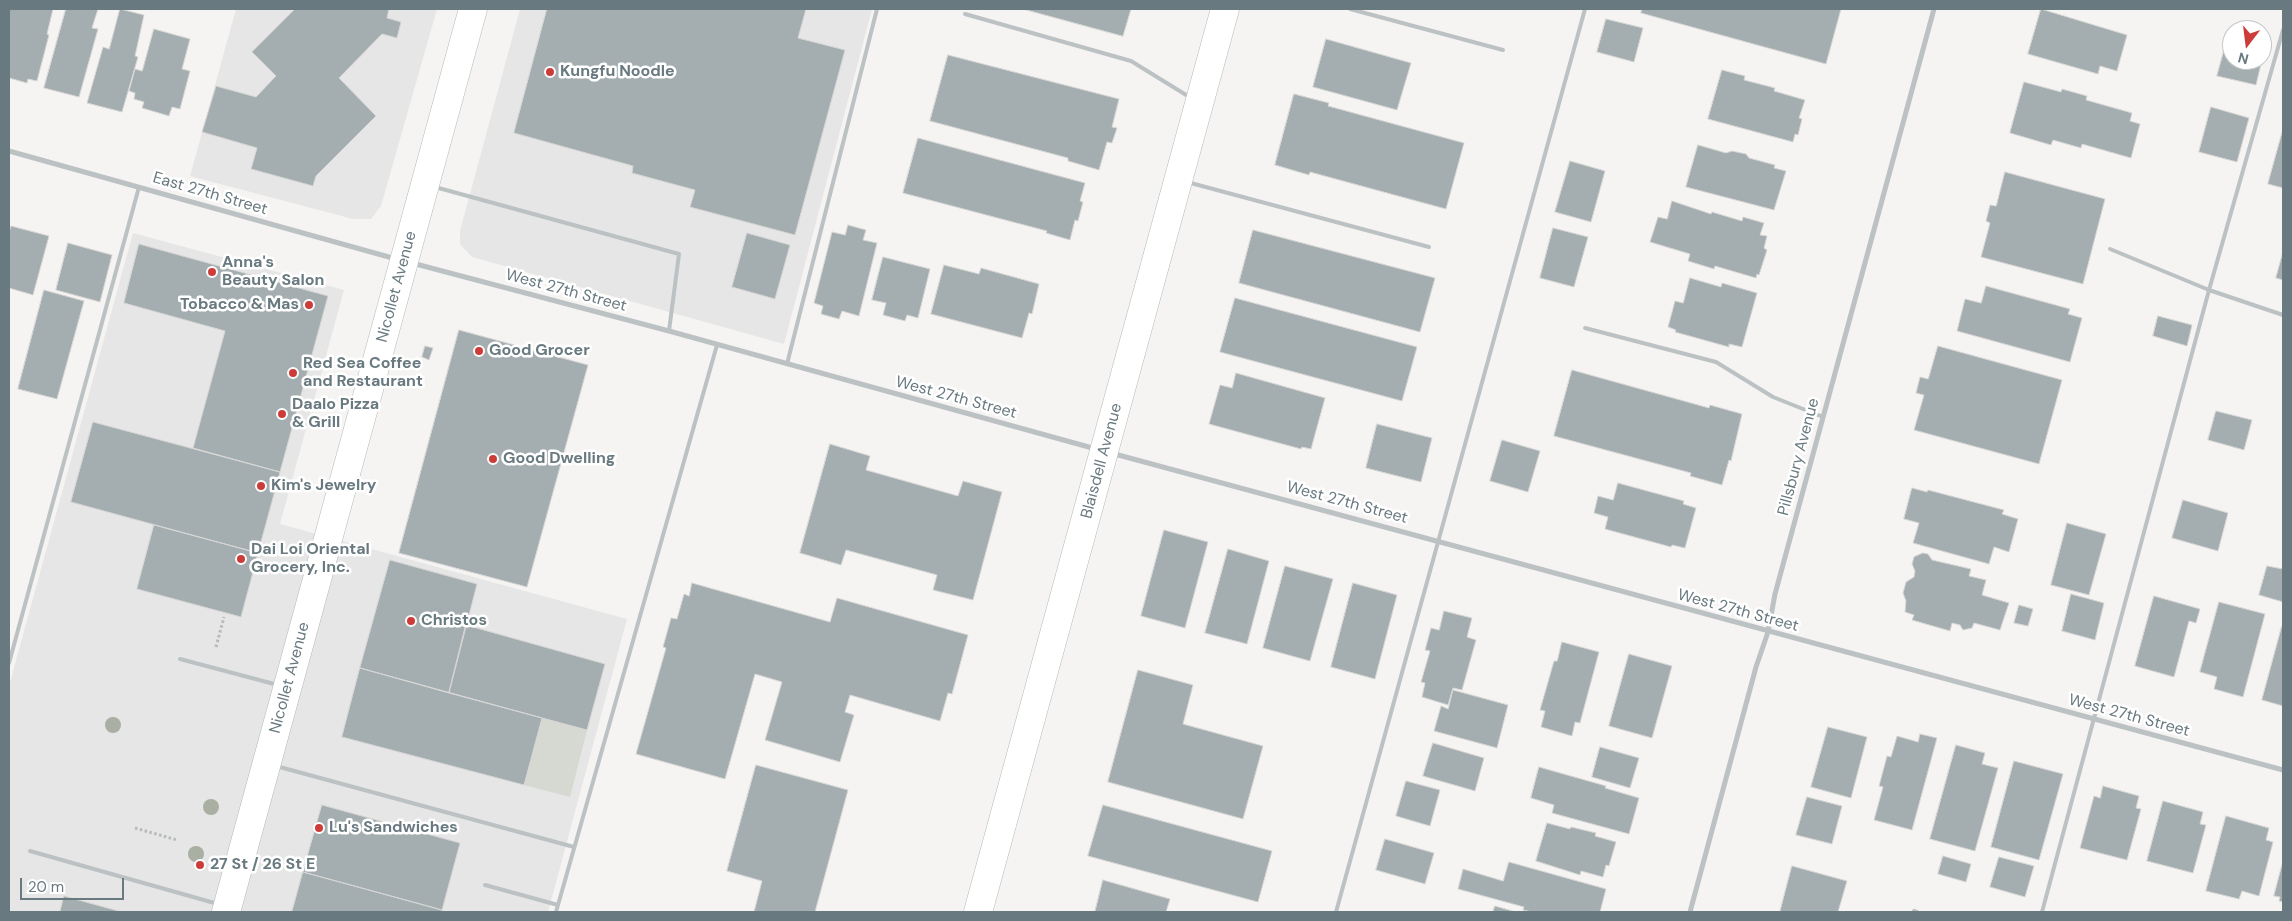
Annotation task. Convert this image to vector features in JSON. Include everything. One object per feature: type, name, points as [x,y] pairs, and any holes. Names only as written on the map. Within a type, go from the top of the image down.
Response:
[{"type":"street","name":"Nicollet Avenue","points":[[227,909],[473,9]]},
{"type":"street","name":"Blaisdell Avenue","points":[[978,912],[1225,9]]},
{"type":"street","name":"Pillsbury Avenue","points":[[1690,912],[1756,667],[1768,632],[1775,594],[1934,9]]},
{"type":"street","name":"East 27th Street","points":[[9,151],[405,261]]},
{"type":"street","name":"West 27th Street","points":[[405,261],[669,331],[1768,632],[2283,770]]},
{"type":"lane","points":[[787,364],[877,9]]},
{"type":"lane","points":[[1350,9],[1503,50]]},
{"type":"lane","points":[[1336,912],[1585,9]]},
{"type":"lane","points":[[965,14],[1131,61],[1199,102]]},
{"type":"lane","points":[[2042,912],[2209,290],[2283,30]]},
{"type":"lane","points":[[1178,179],[1429,247]]},
{"type":"lane","points":[[426,184],[679,254],[669,331]]},
{"type":"lane","points":[[9,663],[139,187]]},
{"type":"lane","points":[[2110,249],[2209,290],[2283,315]]},
{"type":"lane","points":[[1585,328],[1716,362],[1773,397],[1823,417]]},
{"type":"lane","points":[[556,912],[717,345]]},
{"type":"lane","points":[[180,659],[288,688]]},
{"type":"lane","points":[[267,764],[574,847]]},
{"type":"lane","points":[[30,851],[227,909]]},
{"type":"lane","points":[[485,885],[558,904]]},
{"type":"path","points":[[210,667],[224,617]]},
{"type":"path","points":[[135,828],[177,840]]},
{"type":"shaded area","points":[[236,9],[437,9],[381,206],[371,219],[353,219],[190,176]]},
{"type":"shaded area","points":[[520,9],[872,9],[784,344],[472,257],[460,244],[460,231]]},
{"type":"shaded area","points":[[133,233],[344,290],[280,524],[627,619],[548,912],[9,912],[9,686]]},
{"type":"shaded area","points":[[542,718],[587,730],[570,797],[524,785]]},
{"type":"building","points":[[9,9],[53,9],[47,34],[49,35],[37,81],[28,79],[27,83],[9,78]]},
{"type":"building","points":[[66,9],[98,9],[92,28],[98,29],[79,97],[44,88]]},
{"type":"building","points":[[120,9],[144,15],[135,56],[138,57],[122,112],[87,103],[103,47],[109,49]]},
{"type":"building","points":[[295,9],[389,9],[387,18],[401,22],[397,38],[382,34],[339,78],[376,116],[316,176],[313,186],[251,169],[257,148],[202,132],[216,86],[256,97],[276,76],[252,52]]},
{"type":"building","points":[[547,9],[806,9],[798,38],[845,50],[795,235],[690,207],[695,190],[632,173],[633,166],[514,133]]},
{"type":"building","points":[[1023,9],[1131,9],[1123,36]]},
{"type":"building","points":[[1642,9],[1841,9],[1826,64],[1641,13]]},
{"type":"building","points":[[2041,9],[2127,35],[2117,71],[2100,66],[2098,74],[2028,54]]},
{"type":"building","points":[[1606,19],[1643,28],[1634,62],[1597,52]]},
{"type":"building","points":[[154,29],[190,39],[182,69],[190,71],[180,109],[172,107],[169,116],[142,108],[144,102],[134,99],[135,93],[129,91],[135,69],[142,71]]},
{"type":"building","points":[[1326,39],[1411,63],[1397,110],[1313,87]]},
{"type":"building","points":[[948,55],[1119,99],[1112,127],[1117,128],[1112,143],[1107,142],[1099,170],[1068,161],[1068,158],[930,121]]},
{"type":"building","points":[[2222,58],[2222,70],[2260,70],[2256,85],[2217,76]]},
{"type":"building","points":[[1722,70],[1745,76],[1744,80],[1775,88],[1774,91],[1805,100],[1799,118],[1802,119],[1798,135],[1795,134],[1793,142],[1708,119]]},
{"type":"building","points":[[2024,82],[2061,92],[2062,89],[2087,96],[2086,100],[2132,113],[2130,121],[2140,124],[2131,158],[2082,144],[2081,148],[2053,140],[2051,145],[2010,133]]},
{"type":"building","points":[[1294,94],[1329,103],[1328,106],[1464,143],[1446,209],[1310,172],[1309,175],[1275,165]]},
{"type":"building","points":[[2211,107],[2249,118],[2237,162],[2199,152]]},
{"type":"building","points":[[2283,129],[2283,188],[2268,184]]},
{"type":"building","points":[[918,138],[1085,183],[1080,201],[1083,202],[1078,221],[1075,220],[1070,240],[1046,233],[1047,231],[903,193]]},
{"type":"building","points":[[1698,145],[1726,153],[1732,151],[1746,154],[1749,158],[1775,165],[1774,168],[1786,171],[1774,210],[1686,187]]},
{"type":"building","points":[[1570,161],[1605,171],[1591,222],[1555,212]]},
{"type":"building","points":[[2005,172],[2105,199],[2083,284],[1981,257],[1990,223],[1986,221],[1990,205],[1996,206]]},
{"type":"building","points":[[1672,201],[1711,214],[1712,212],[1742,221],[1743,217],[1764,223],[1760,235],[1767,236],[1764,248],[1767,250],[1759,275],[1757,274],[1756,278],[1715,266],[1714,269],[1688,261],[1690,254],[1650,242],[1658,217],[1667,219]]},
{"type":"building","points":[[848,225],[866,230],[863,240],[877,243],[859,316],[842,311],[839,319],[821,314],[823,306],[814,303],[832,232],[845,235]]},
{"type":"building","points":[[11,226],[49,236],[33,295],[9,288],[9,234]]},
{"type":"building","points":[[1553,228],[1588,237],[1574,287],[1540,278]]},
{"type":"building","points":[[1253,230],[1435,278],[1420,332],[1239,283]]},
{"type":"building","points":[[747,233],[790,245],[775,299],[732,287]]},
{"type":"building","points":[[68,243],[112,255],[100,302],[56,290]]},
{"type":"building","points":[[139,244],[328,296],[280,472],[193,448],[225,331],[124,303]]},
{"type":"building","points":[[2283,252],[2283,280],[2276,278]]},
{"type":"building","points":[[883,257],[930,269],[918,318],[907,315],[905,321],[883,315],[886,303],[872,300]]},
{"type":"building","points":[[944,265],[979,274],[981,268],[1039,284],[1032,314],[1029,313],[1022,338],[931,314]]},
{"type":"building","points":[[1690,278],[1721,287],[1722,283],[1757,293],[1742,347],[1729,344],[1729,347],[1675,332],[1676,330],[1668,327],[1675,301],[1683,303]]},
{"type":"building","points":[[1986,286],[2070,309],[2068,314],[2082,318],[2070,362],[1957,331],[1965,299],[1981,303]]},
{"type":"building","points":[[44,290],[84,301],[57,399],[18,389]]},
{"type":"building","points":[[1235,298],[1417,347],[1402,401],[1220,352]]},
{"type":"building","points":[[2158,316],[2192,325],[2187,346],[2153,336]]},
{"type":"building","name":"Good Dwelling","points":[[459,330],[588,365],[527,587],[399,553]]},
{"type":"building","points":[[425,346],[433,348],[429,360],[422,357]]},
{"type":"building","points":[[1938,346],[2062,380],[2039,464],[1914,430],[1924,395],[1916,393],[1920,377],[1928,379]]},
{"type":"building","points":[[1572,370],[1709,408],[1710,405],[1742,414],[1731,461],[1729,460],[1722,485],[1690,476],[1691,473],[1554,436]]},
{"type":"building","points":[[1236,373],[1325,398],[1311,449],[1302,447],[1301,449],[1209,424],[1220,385],[1232,388]]},
{"type":"building","points":[[2216,411],[2252,420],[2244,450],[2208,440]]},
{"type":"building","points":[[93,422],[280,472],[258,553],[71,502]]},
{"type":"building","points":[[1377,424],[1432,438],[1421,482],[1366,468]]},
{"type":"building","points":[[1502,440],[1540,451],[1528,492],[1490,481]]},
{"type":"building","points":[[830,444],[870,456],[866,470],[958,496],[963,481],[1002,492],[973,600],[933,590],[937,575],[846,550],[841,565],[800,553]]},
{"type":"building","points":[[1618,483],[1684,501],[1683,504],[1696,508],[1685,548],[1672,545],[1671,547],[1605,529],[1608,517],[1594,513],[1598,496],[1613,500]]},
{"type":"building","points":[[1912,488],[1927,492],[1928,490],[2004,510],[2002,514],[2018,519],[2009,552],[1994,547],[1989,564],[1913,543],[1919,523],[1904,519]]},
{"type":"building","points":[[2183,500],[2228,513],[2218,551],[2172,538]]},
{"type":"building","points":[[2067,523],[2106,534],[2089,595],[2051,585]]},
{"type":"building","points":[[154,525],[258,553],[241,617],[137,589]]},
{"type":"building","points":[[1164,530],[1208,542],[1185,628],[1141,616]]},
{"type":"building","points":[[1228,549],[1269,561],[1247,644],[1205,633]]},
{"type":"building","points":[[1923,553],[1928,554],[1932,560],[1971,569],[1969,576],[1986,580],[1982,595],[2009,603],[2000,630],[1974,623],[1972,628],[1963,630],[1960,625],[1952,623],[1950,631],[1912,620],[1914,615],[1905,612],[1906,601],[1903,593],[1906,582],[1914,577],[1915,571],[1912,564],[1914,557]]},
{"type":"building","points":[[390,560],[477,584],[449,693],[360,668]]},
{"type":"building","points":[[1285,566],[1333,579],[1310,661],[1263,648]]},
{"type":"building","points":[[2267,566],[2283,569],[2283,602],[2259,595]]},
{"type":"building","points":[[692,583],[830,622],[837,598],[968,635],[952,694],[948,693],[940,721],[850,695],[845,712],[854,715],[840,762],[765,740],[782,682],[755,674],[725,779],[636,754],[666,648],[663,647],[671,618],[677,619],[684,594],[689,596]]},
{"type":"building","points":[[1353,583],[1397,595],[1375,679],[1331,667]]},
{"type":"building","points":[[2071,594],[2104,603],[2095,640],[2062,631]]},
{"type":"building","points":[[2154,596],[2200,609],[2196,623],[2189,621],[2174,677],[2135,666]]},
{"type":"building","points":[[2219,602],[2265,614],[2243,697],[2214,689],[2217,677],[2200,672]]},
{"type":"building","points":[[2019,605],[2033,609],[2028,626],[2014,623]]},
{"type":"building","points":[[1444,611],[1472,618],[1467,637],[1476,640],[1462,690],[1453,688],[1448,705],[1422,697],[1425,683],[1421,682],[1430,651],[1425,650],[1431,628],[1439,630]]},
{"type":"building","points":[[466,625],[605,664],[587,730],[449,693]]},
{"type":"building","points":[[2283,626],[2283,706],[2262,700]]},
{"type":"building","points":[[1562,642],[1599,652],[1580,723],[1575,722],[1572,736],[1541,727],[1545,711],[1540,710],[1554,661],[1557,661]]},
{"type":"building","points":[[1629,654],[1672,666],[1652,738],[1609,726]]},
{"type":"building","points":[[360,668],[542,718],[524,785],[342,737]]},
{"type":"building","points":[[1138,670],[1193,685],[1183,724],[1263,746],[1243,819],[1108,782]]},
{"type":"building","points":[[1453,690],[1508,705],[1497,748],[1434,731],[1441,706],[1448,709]]},
{"type":"building","points":[[1828,727],[1867,737],[1851,798],[1811,787]]},
{"type":"building","points":[[1920,734],[1937,738],[1912,830],[1874,820],[1883,787],[1879,786],[1887,756],[1891,757],[1897,736],[1918,742]]},
{"type":"building","points":[[1433,743],[1484,758],[1475,791],[1423,776]]},
{"type":"building","points":[[1956,745],[1985,753],[1982,764],[1998,768],[1975,851],[1930,839]]},
{"type":"building","points":[[1600,747],[1639,758],[1630,788],[1592,777]]},
{"type":"building","points":[[2014,761],[2063,774],[2039,860],[1991,847]]},
{"type":"building","points":[[756,765],[848,790],[815,912],[754,912],[762,881],[727,871]]},
{"type":"building","points":[[1539,767],[1606,786],[1605,788],[1639,798],[1629,834],[1552,813],[1554,805],[1531,798]]},
{"type":"building","points":[[1406,781],[1440,790],[1430,826],[1396,816]]},
{"type":"building","points":[[2103,786],[2139,796],[2136,808],[2141,809],[2127,860],[2080,848],[2094,796],[2100,798]]},
{"type":"building","points":[[1807,797],[1842,806],[1832,844],[1796,835]]},
{"type":"building","points":[[2163,801],[2203,812],[2200,824],[2206,825],[2193,873],[2147,861]]},
{"type":"building","points":[[322,805],[460,843],[442,910],[303,872]]},
{"type":"building","points":[[1103,805],[1272,851],[1258,902],[1088,856]]},
{"type":"building","points":[[2226,816],[2269,828],[2266,840],[2273,842],[2259,896],[2242,891],[2239,899],[2206,891]]},
{"type":"building","points":[[1547,823],[1596,833],[1595,836],[1616,842],[1609,866],[1606,865],[1603,877],[1581,871],[1580,875],[1536,861]]},
{"type":"building","points":[[1385,839],[1434,853],[1425,884],[1376,870]]},
{"type":"building","points":[[1943,856],[1971,864],[1966,882],[1938,874]]},
{"type":"building","points":[[1999,857],[2034,866],[2025,897],[1990,887]]},
{"type":"building","points":[[2283,861],[2283,902],[2279,901],[2280,897],[2274,896]]},
{"type":"building","points":[[1509,862],[1606,889],[1600,912],[1532,912],[1523,910],[1524,907],[1458,889],[1463,869],[1503,881]]},
{"type":"building","points":[[1792,866],[1847,881],[1838,912],[1780,912]]},
{"type":"building","points":[[303,872],[442,910],[441,912],[292,912]]},
{"type":"building","points":[[1103,880],[1170,899],[1166,912],[1095,912]]},
{"type":"building","points":[[64,896],[122,912],[60,912]]},
{"type":"building","points":[[1495,906],[1516,912],[1493,912]]},
{"type":"place","name":"Kungfu Noodle","points":[[550,72]]},
{"type":"place","name":"Anna's Beauty Salon","points":[[212,272]]},
{"type":"place","name":"Tobacco & Mas","points":[[309,305]]},
{"type":"place","name":"Good Grocer","points":[[479,351]]},
{"type":"place","name":"Red Sea Coffee and Restaurant","points":[[293,373]]},
{"type":"place","name":"Daalo Pizza & Grill","points":[[282,414]]},
{"type":"place","name":"Good Dwelling","points":[[493,459]]},
{"type":"place","name":"Kim's Jewelry","points":[[261,486]]},
{"type":"place","name":"Dai Loi Oriental Grocery, Inc.","points":[[241,559]]},
{"type":"place","name":"Christos","points":[[411,621]]},
{"type":"place","name":"Lu's Sandwiches","points":[[319,828]]},
{"type":"place","name":"27 St / 26 St E","points":[[200,865]]}]
